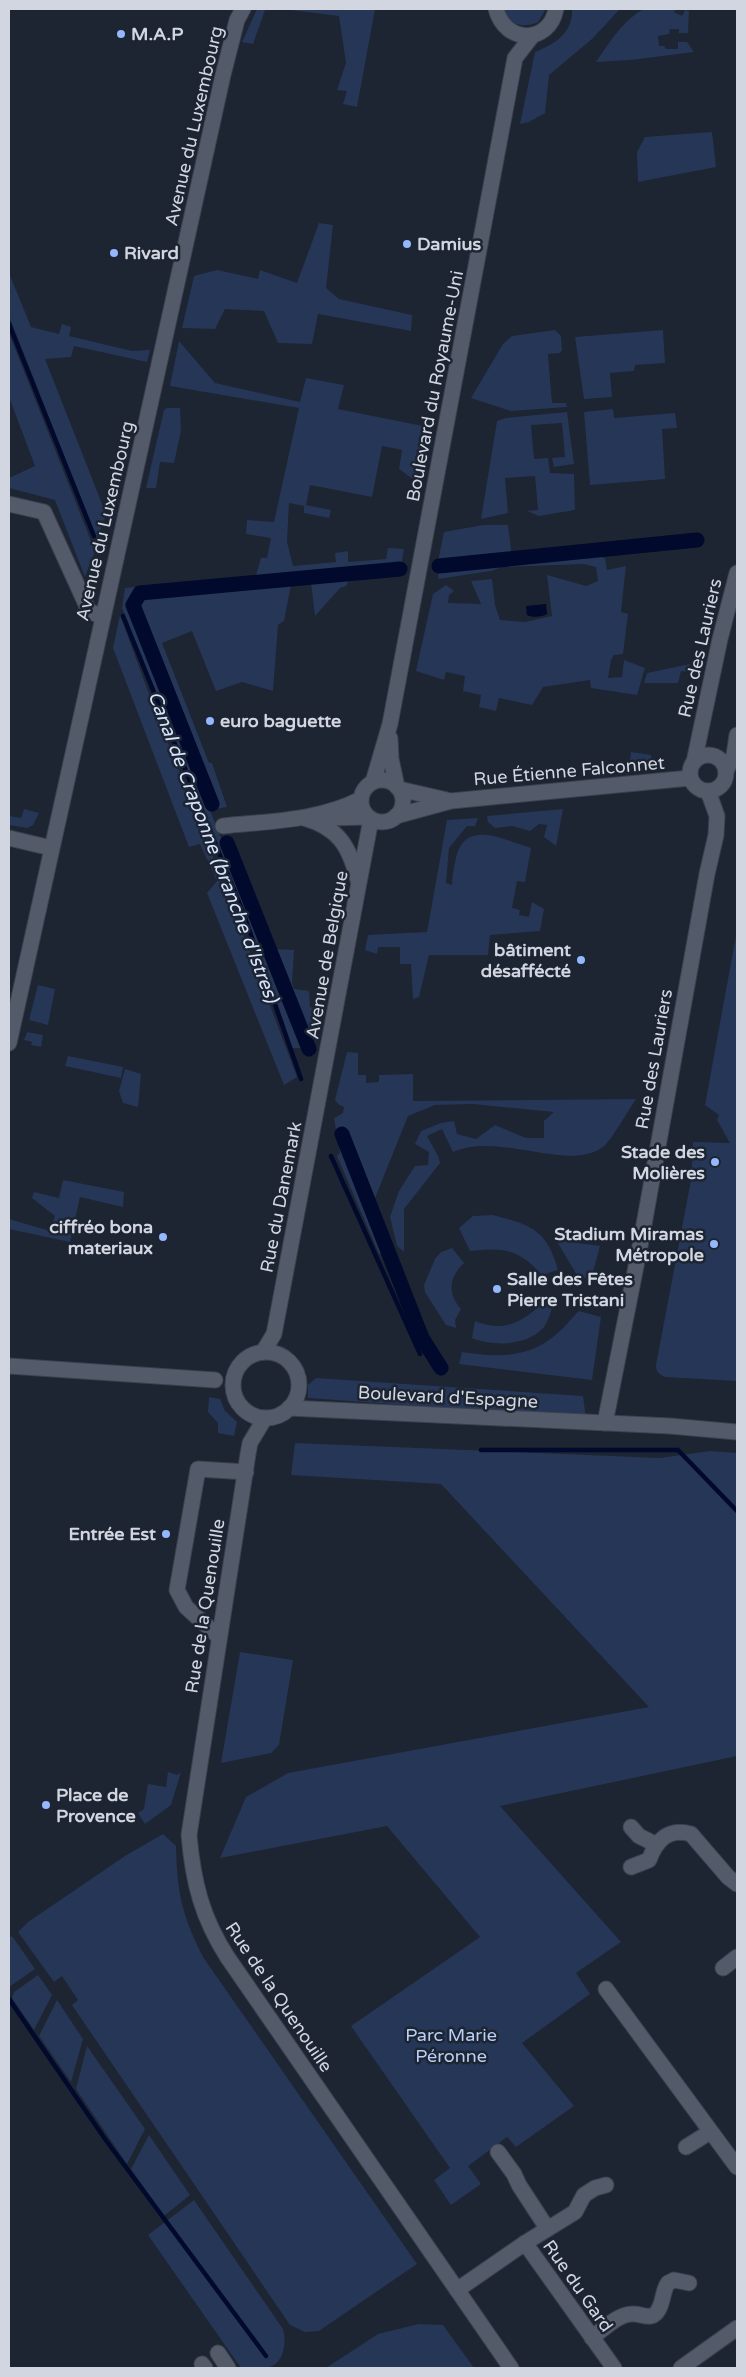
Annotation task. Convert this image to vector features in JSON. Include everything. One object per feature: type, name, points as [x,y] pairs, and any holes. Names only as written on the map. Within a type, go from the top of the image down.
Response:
[{"type":"street","name":"Avenue du Luxembourg","points":[[9,1043],[223,74],[237,20],[243,9]]},
{"type":"street","name":"Boulevard du Royaume-Uni","points":[[373,782],[390,724],[516,54],[532,35],[549,26],[554,18],[556,9]]},
{"type":"street","points":[[493,12],[507,30],[516,54]]},
{"type":"street","points":[[507,30],[522,36],[532,35]]},
{"type":"street","points":[[9,504],[44,512],[89,612],[103,616]]},
{"type":"street","name":"Rue des Lauriers","points":[[690,778],[689,773],[694,762],[720,639],[737,573]]},
{"type":"street","name":"Boulevard du Royaume-Uni","points":[[390,724],[391,759],[398,788]]},
{"type":"street","points":[[690,778],[697,788],[708,791],[719,788],[723,783],[726,771],[734,755],[737,735]]},
{"type":"street","points":[[694,762],[703,756],[710,755],[720,760],[726,771]]},
{"type":"street","name":"Rue Étienne Falconnet","points":[[393,818],[451,801],[690,778]]},
{"type":"street","points":[[223,826],[304,818],[369,818],[379,822],[393,818],[402,806],[398,788],[386,781],[373,782],[367,787],[361,799],[364,812],[369,818]]},
{"type":"street","name":"Rue Étienne Falconnet","points":[[398,788],[451,801]]},
{"type":"street","name":"Rue des Lauriers","points":[[605,1424],[641,1241],[707,874],[716,835],[717,816],[708,791]]},
{"type":"street","points":[[304,818],[332,811],[361,799]]},
{"type":"street","points":[[304,818],[321,823],[342,840],[352,858],[359,884]]},
{"type":"street","name":"Avenue de Belgique","points":[[325,1066],[366,850],[369,818]]},
{"type":"street","name":"Avenue de Belgique","points":[[366,850],[393,818]]},
{"type":"street","points":[[9,838],[51,848]]},
{"type":"street","name":"Rue du Danemark","points":[[262,1352],[274,1334],[325,1066]]},
{"type":"street","points":[[274,1334],[283,1356]]},
{"type":"street","points":[[9,1366],[215,1380],[252,1355],[272,1352],[283,1356],[291,1363],[297,1372],[299,1383],[293,1403],[276,1416],[265,1418],[241,1405],[215,1380]]},
{"type":"street","points":[[241,1405],[234,1381],[242,1363]]},
{"type":"street","name":"Boulevard d'Espagne","points":[[293,1403],[313,1409],[737,1432]]},
{"type":"street","name":"Rue de la Quenouille","points":[[241,1405],[250,1443],[189,1835],[192,1871],[203,1910],[213,1935],[511,2368]]},
{"type":"street","name":"Rue de la Quenouille","points":[[250,1443],[265,1418]]},
{"type":"street","points":[[219,1636],[186,1607],[177,1590],[198,1469],[246,1472]]},
{"type":"street","points":[[631,1827],[639,1836],[655,1844]]},
{"type":"street","points":[[631,1867],[649,1860],[655,1844],[673,1833],[683,1832],[691,1834],[728,1877],[737,1884]]},
{"type":"street","points":[[723,1968],[737,1957]]},
{"type":"street","points":[[606,1989],[737,2168]]},
{"type":"street","points":[[686,2147],[710,2132]]},
{"type":"street","points":[[498,2152],[514,2174],[518,2185],[547,2228]]},
{"type":"street","points":[[525,2243],[575,2212],[584,2195],[606,2185]]},
{"type":"street","name":"Rue du Gard","points":[[457,2290],[525,2243],[614,2368]]},
{"type":"street","points":[[592,2338],[620,2317],[631,2313],[647,2317],[653,2315],[658,2311],[668,2282],[674,2280],[689,2283]]},
{"type":"street","points":[[681,2368],[737,2328]]},
{"type":"street","points":[[218,2353],[228,2368]]},
{"type":"green space","points":[[257,9],[283,9],[265,10],[253,44],[242,42]]},
{"type":"green space","points":[[283,9],[375,9],[357,107],[343,104],[347,91],[337,90],[346,63],[339,16]]},
{"type":"green space","points":[[503,9],[546,9],[538,22],[522,25],[509,19]]},
{"type":"green space","points":[[572,9],[620,9],[592,39],[549,75],[545,113],[529,122],[520,124],[535,52],[556,41],[566,31],[572,17]]},
{"type":"green space","points":[[644,9],[676,9],[674,12],[682,16],[685,10],[689,11],[688,33],[679,33],[679,29],[670,29],[669,34],[658,36],[659,46],[664,46],[666,49],[678,49],[678,42],[687,42],[694,52],[631,60],[596,62],[623,25]]},
{"type":"green space","points":[[712,132],[716,167],[638,182],[637,152],[645,137]]},
{"type":"green space","points":[[319,223],[333,225],[326,288],[339,299],[412,315],[411,331],[318,314],[312,344],[278,343],[264,311],[225,309],[215,329],[182,328],[194,276],[217,270],[258,279],[260,270],[297,283]]},
{"type":"green space","points":[[9,273],[31,327],[59,334],[62,324],[71,327],[69,336],[132,351],[150,350],[147,362],[74,346],[71,357],[45,359],[106,514],[97,539],[9,316]]},
{"type":"green space","points":[[555,330],[561,336],[562,350],[560,353],[548,354],[552,403],[566,403],[567,407],[511,411],[471,398],[503,344],[512,336]]},
{"type":"green space","points":[[663,330],[665,363],[635,365],[634,371],[610,373],[612,397],[584,399],[575,337]]},
{"type":"green space","points":[[9,333],[95,551],[85,577],[55,500],[9,488],[9,478],[35,466],[9,397]]},
{"type":"green space","points":[[179,341],[215,383],[300,402],[306,378],[344,385],[338,409],[428,427],[417,482],[399,469],[402,450],[382,446],[372,497],[310,485],[306,505],[331,510],[329,518],[304,513],[304,506],[289,503],[287,542],[293,566],[336,562],[335,553],[348,551],[348,562],[386,559],[388,548],[404,549],[401,567],[140,591],[130,605],[303,1048],[292,1048],[244,909],[122,608],[125,588],[256,575],[261,558],[267,558],[271,538],[246,534],[247,520],[274,522],[299,408],[170,386]]},
{"type":"green space","points":[[167,408],[180,408],[181,431],[174,463],[160,462],[156,488],[146,488],[164,410]]},
{"type":"green space","points":[[613,409],[614,418],[675,413],[677,428],[662,429],[665,479],[590,485],[584,412]]},
{"type":"green space","points":[[567,412],[574,464],[554,467],[552,458],[565,457],[562,423],[531,425],[534,459],[548,458],[550,473],[574,474],[575,510],[539,516],[527,511],[538,510],[535,476],[505,478],[508,513],[481,519],[497,421],[506,418]]},
{"type":"green space","points":[[483,525],[508,525],[512,557],[438,562],[444,532]]},
{"type":"green space","points":[[594,555],[605,558],[607,570],[626,566],[621,612],[628,614],[623,654],[614,655],[611,660],[608,678],[622,677],[624,660],[645,668],[637,695],[591,688],[590,680],[543,687],[532,705],[499,698],[496,711],[479,707],[481,695],[463,691],[465,676],[446,672],[444,680],[416,671],[433,594],[446,585],[454,591],[449,595],[448,603],[481,604],[471,581],[492,579],[495,605],[500,620],[525,622],[552,616],[547,575],[586,586],[598,581],[596,567],[584,564],[502,567],[491,571],[438,579],[439,569]]},
{"type":"green space","points":[[400,572],[400,575],[349,580],[346,586],[340,588],[315,616],[311,583],[291,585],[284,621],[278,625],[273,691],[242,682],[216,691],[192,631],[162,643],[209,763],[212,763],[227,807],[215,809],[136,606],[142,596]]},
{"type":"green space","points":[[120,615],[297,1077],[284,1085],[207,893],[217,881],[200,844],[189,847],[113,648]]},
{"type":"green space","points":[[690,664],[690,672],[681,671],[678,683],[644,683],[647,673]]},
{"type":"green space","points":[[631,752],[651,755],[652,765],[629,768]]},
{"type":"green space","points":[[24,809],[39,813],[33,825],[27,828],[9,825],[9,816],[21,818]]},
{"type":"green space","points":[[563,809],[556,846],[544,837],[547,825],[539,824],[530,831],[512,826],[495,828],[488,822],[487,816]]},
{"type":"green space","points":[[478,818],[475,826],[467,826],[449,848],[446,883],[452,885],[456,858],[461,846],[468,838],[477,835],[487,835],[531,848],[525,882],[517,881],[512,908],[520,910],[519,915],[529,917],[532,902],[544,909],[540,931],[490,935],[488,955],[429,955],[419,997],[413,999],[411,964],[400,964],[400,947],[378,947],[377,954],[365,950],[368,935],[427,932],[447,820]]},
{"type":"green space","name":"Stade des Molières","points":[[737,930],[737,1381],[665,1377],[658,1372],[656,1365],[691,1180],[693,1142],[730,1143],[717,1120],[719,1115],[705,1105]]},
{"type":"green space","points":[[273,949],[294,950],[292,983],[294,989],[309,991],[310,1007],[320,1009],[317,1028],[305,1032]]},
{"type":"green space","points":[[38,985],[55,989],[48,1025],[29,1020]]},
{"type":"green space","points":[[27,1032],[43,1035],[41,1047],[31,1045],[32,1042],[24,1040]]},
{"type":"green space","points":[[347,1052],[358,1053],[358,1075],[366,1075],[366,1083],[379,1082],[379,1075],[413,1074],[413,1101],[636,1099],[607,1143],[588,1154],[571,1156],[491,1146],[471,1147],[453,1152],[442,1129],[427,1136],[440,1163],[404,1209],[404,1252],[397,1246],[390,1217],[399,1191],[415,1166],[428,1165],[429,1152],[415,1144],[421,1131],[441,1123],[454,1121],[457,1134],[476,1139],[495,1125],[526,1138],[544,1138],[544,1121],[554,1112],[473,1104],[435,1105],[408,1116],[373,1203],[384,1252],[379,1254],[337,1156],[340,1153],[334,1118],[343,1113],[344,1107],[335,1100]]},
{"type":"green space","points":[[68,1056],[123,1067],[121,1078],[65,1066]]},
{"type":"green space","points":[[125,1069],[141,1074],[138,1107],[123,1103],[119,1091]]},
{"type":"green space","points":[[63,1180],[124,1192],[123,1207],[80,1197],[70,1242],[9,1229],[9,1219],[50,1231],[55,1216],[32,1198],[34,1192],[59,1198]]},
{"type":"green space","points":[[493,1215],[518,1222],[536,1231],[549,1246],[558,1270],[542,1275],[526,1260],[510,1252],[492,1249],[470,1251],[459,1228],[473,1216]]},
{"type":"green space","points":[[556,1240],[600,1246],[591,1280],[577,1275]]},
{"type":"green space","points":[[452,1248],[464,1263],[455,1274],[452,1285],[453,1297],[461,1309],[455,1320],[456,1328],[446,1325],[425,1292],[424,1285],[435,1259],[441,1252]]},
{"type":"green space","points":[[543,1303],[553,1305],[551,1313],[544,1327],[532,1337],[506,1343],[480,1341],[472,1338],[475,1321],[495,1326],[512,1324],[528,1316]]},
{"type":"green space","points":[[579,1311],[601,1317],[592,1380],[459,1364],[462,1352],[502,1355],[514,1354],[538,1347],[560,1331]]},
{"type":"green space","points":[[316,1378],[583,1396],[586,1418],[308,1398],[308,1385]]},
{"type":"green space","points":[[209,1397],[220,1399],[225,1411],[237,1422],[234,1436],[218,1433],[218,1423],[208,1412]]},
{"type":"green space","name":"Parc Marie Péronne","points":[[295,1443],[660,1458],[710,1451],[737,1453],[737,1756],[500,1806],[621,1942],[576,1973],[590,1994],[522,2043],[574,2106],[516,2147],[507,2137],[468,2166],[481,2184],[451,2205],[434,2180],[450,2168],[351,2026],[480,1937],[387,1826],[220,1858],[246,1797],[288,1773],[649,1707],[441,1484],[291,1475]]},
{"type":"green space","points":[[240,1652],[293,1660],[279,1745],[271,1753],[221,1763]]},
{"type":"green space","points":[[168,1772],[177,1775],[181,1772],[171,1805],[145,1824],[138,1813],[144,1809],[148,1784],[166,1787]]},
{"type":"green space","points":[[163,1834],[176,1846],[179,1891],[185,1916],[203,1957],[417,2264],[319,2331],[305,2332],[290,2325],[72,2005],[78,2000],[62,1976],[54,1982],[18,1932],[28,1922],[125,1856]]},
{"type":"green space","points":[[12,1936],[35,1969],[9,1987],[9,1938]]},
{"type":"green space","points":[[38,1975],[52,1995],[34,2030],[12,1998],[14,1992]]},
{"type":"green space","points":[[57,2000],[83,2039],[71,2082],[39,2036]]},
{"type":"green space","points":[[87,2046],[145,2129],[127,2164],[76,2089]]},
{"type":"green space","points":[[149,2135],[190,2195],[164,2216],[131,2169]]},
{"type":"green space","points":[[194,2200],[283,2329],[285,2341],[283,2353],[276,2363],[271,2366],[241,2368],[148,2235]]},
{"type":"green space","points":[[419,2324],[443,2325],[474,2368],[326,2368],[378,2334]]},
{"type":"shaded area","points":[[546,604],[547,614],[537,617],[527,615],[526,606]]},
{"type":"waterway","name":"Canal de Craponne (branche d'Istres)","points":[[9,324],[94,536]]},
{"type":"waterway","points":[[439,566],[697,540]]},
{"type":"waterway","points":[[212,804],[133,605],[140,593],[400,569]]},
{"type":"waterway","name":"Canal de Craponne (branche d'Istres)","points":[[123,616],[243,912],[301,1079]]},
{"type":"waterway","points":[[227,843],[309,1049]]},
{"type":"waterway","points":[[342,1134],[422,1338],[441,1368]]},
{"type":"waterway","name":"Canal de Craponne (branche d'Istres)","points":[[331,1156],[420,1354]]},
{"type":"waterway","name":"Canal de Craponne (branche d'Istres)","points":[[481,1450],[678,1450],[737,1511]]},
{"type":"waterway","points":[[9,1999],[105,2139],[266,2356]]},
{"type":"place","name":"M.A.P","points":[[121,34]]},
{"type":"place","name":"Damius","points":[[407,244]]},
{"type":"place","name":"Rivard","points":[[114,253]]},
{"type":"place","name":"euro baguette","points":[[210,721]]},
{"type":"place","name":"bâtiment désaffécté","points":[[581,960]]},
{"type":"place","name":"Stade des Molières","points":[[715,1162]]},
{"type":"place","name":"ciffréo bona materiaux","points":[[163,1237]]},
{"type":"place","name":"Stadium Miramas Métropole","points":[[714,1244]]},
{"type":"place","name":"Salle des Fêtes Pierre Tristani","points":[[497,1289]]},
{"type":"place","name":"Entrée Est","points":[[166,1534]]},
{"type":"place","name":"Place de Provence","points":[[46,1805]]}]
